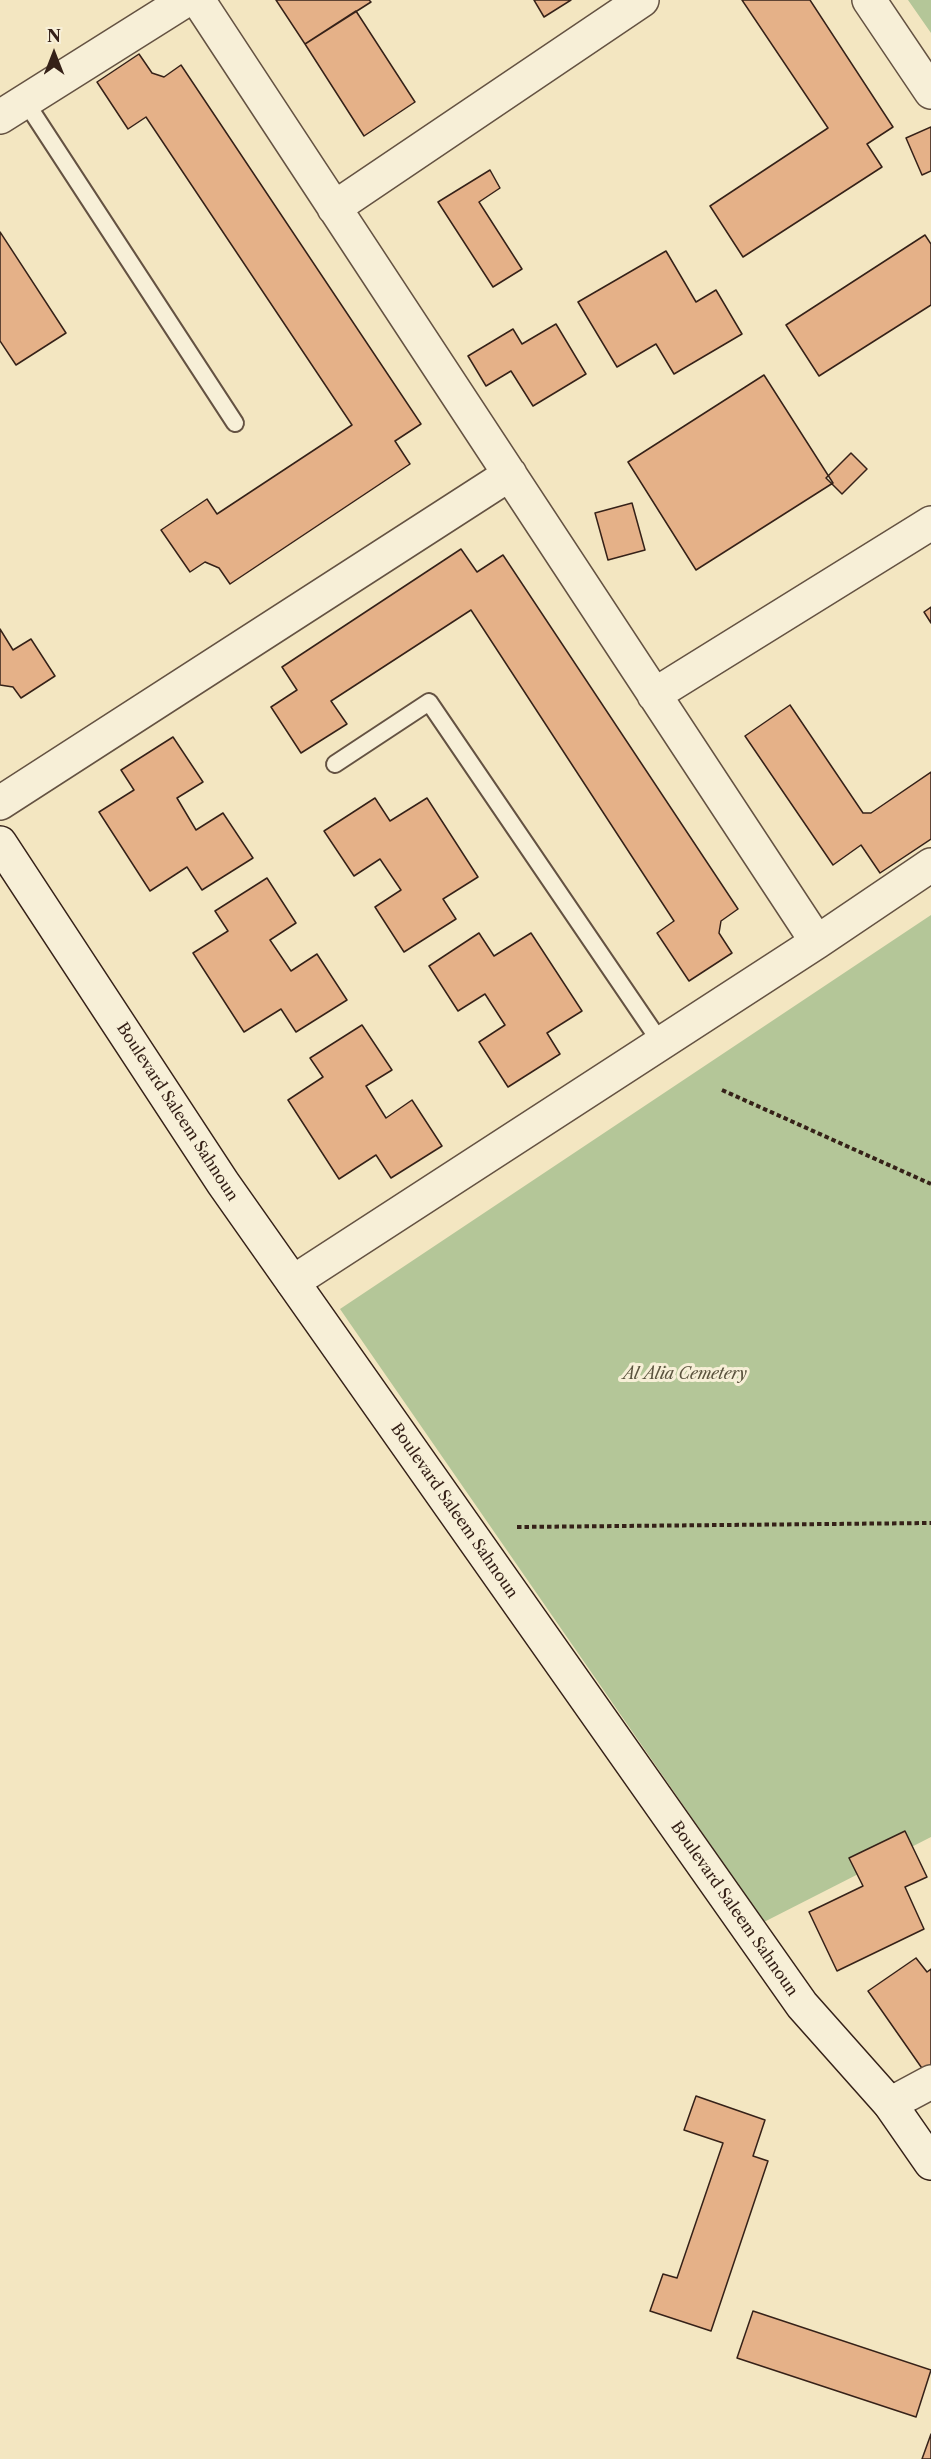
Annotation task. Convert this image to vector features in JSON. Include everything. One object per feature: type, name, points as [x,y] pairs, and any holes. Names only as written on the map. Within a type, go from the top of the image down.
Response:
[{"type":"street","points":[[12,109],[186,0]]},
{"type":"street","points":[[198,0],[817,942]]},
{"type":"street","points":[[334,208],[642,0]]},
{"type":"street","points":[[869,0],[931,92]]},
{"type":"street","points":[[0,803],[510,474]]},
{"type":"street","points":[[654,695],[931,523]]},
{"type":"street","name":"Boulevard Saleem Sahnoun","points":[[0,843],[216,1173],[801,2006],[890,2104],[931,2163]]},
{"type":"street","points":[[293,1282],[661,1044],[931,865]]},
{"type":"street","points":[[890,2104],[931,2082]]},
{"type":"lane","points":[[12,109],[235,423]]},
{"type":"lane","points":[[335,764],[429,702],[661,1044]]},
{"type":"path","points":[[722,1090],[931,1184]]},
{"type":"path","points":[[517,1527],[931,1523]]},
{"type":"green space","points":[[908,0],[931,0],[931,33]]},
{"type":"green space","name":"Al Alia Cemetery","points":[[931,915],[931,1837],[764,1922],[340,1309]]},
{"type":"building","points":[[276,0],[369,0],[371,2],[305,44]]},
{"type":"building","points":[[534,0],[571,0],[544,17]]},
{"type":"building","points":[[742,0],[810,0],[893,127],[867,144],[882,167],[743,257],[710,206],[828,128]]},
{"type":"building","points":[[356,11],[415,102],[364,136],[305,44]]},
{"type":"building","points":[[139,54],[152,73],[164,77],[181,65],[421,424],[395,441],[410,464],[230,584],[219,568],[205,562],[190,572],[161,530],[207,499],[217,514],[352,425],[146,117],[128,129],[97,82]]},
{"type":"building","points":[[931,127],[931,171],[922,175],[906,138]]},
{"type":"building","points":[[490,170],[500,188],[479,202],[522,269],[493,287],[438,202]]},
{"type":"building","points":[[0,232],[66,333],[16,365],[0,341]]},
{"type":"building","points":[[925,235],[931,244],[931,305],[819,376],[786,325]]},
{"type":"building","points":[[666,251],[696,302],[716,290],[742,334],[674,374],[656,344],[617,367],[578,302]]},
{"type":"building","points":[[556,324],[586,374],[533,406],[511,371],[486,386],[468,356],[513,329],[522,344]]},
{"type":"building","points":[[764,375],[833,483],[696,570],[628,462]]},
{"type":"building","points":[[851,453],[867,469],[842,494],[826,478]]},
{"type":"building","points":[[632,503],[645,550],[608,560],[595,513]]},
{"type":"building","points":[[461,549],[477,572],[503,555],[738,909],[721,921],[719,933],[732,953],[689,981],[657,933],[674,921],[471,610],[331,701],[347,724],[301,753],[271,707],[297,690],[282,667]]},
{"type":"building","points":[[931,607],[931,623],[924,612]]},
{"type":"building","points":[[0,629],[13,650],[31,639],[55,676],[21,698],[13,687],[0,685]]},
{"type":"building","points":[[790,705],[863,813],[871,813],[931,772],[931,839],[880,873],[861,845],[833,865],[745,736]]},
{"type":"building","points":[[173,737],[203,782],[177,798],[196,830],[223,813],[253,858],[202,890],[187,867],[150,891],[99,812],[134,790],[121,770]]},
{"type":"building","points":[[375,798],[390,821],[427,798],[478,877],[443,899],[456,919],[404,952],[375,907],[401,890],[380,859],[354,876],[324,831]]},
{"type":"building","points":[[267,878],[296,923],[270,940],[291,971],[317,954],[347,1000],[296,1032],[281,1009],[244,1032],[193,953],[228,931],[215,911]]},
{"type":"building","points":[[479,933],[494,956],[531,933],[582,1011],[547,1033],[560,1054],[508,1087],[479,1042],[505,1025],[485,994],[458,1011],[429,966]]},
{"type":"building","points":[[362,1025],[392,1070],[366,1086],[386,1118],[412,1100],[442,1146],[391,1178],[376,1155],[339,1179],[288,1100],[323,1077],[310,1058]]},
{"type":"building","points":[[905,1831],[927,1877],[905,1887],[924,1929],[837,1971],[809,1912],[863,1886],[849,1858]]},
{"type":"building","points":[[916,1958],[927,1972],[931,1969],[931,2071],[926,2074],[868,1991]]},
{"type":"building","points":[[696,2096],[765,2120],[753,2156],[768,2161],[711,2331],[650,2311],[663,2274],[677,2278],[723,2143],[684,2130]]},
{"type":"building","points":[[753,2311],[931,2370],[916,2417],[737,2358]]},
{"type":"building","points":[[931,2434],[931,2459],[922,2459]]}]
